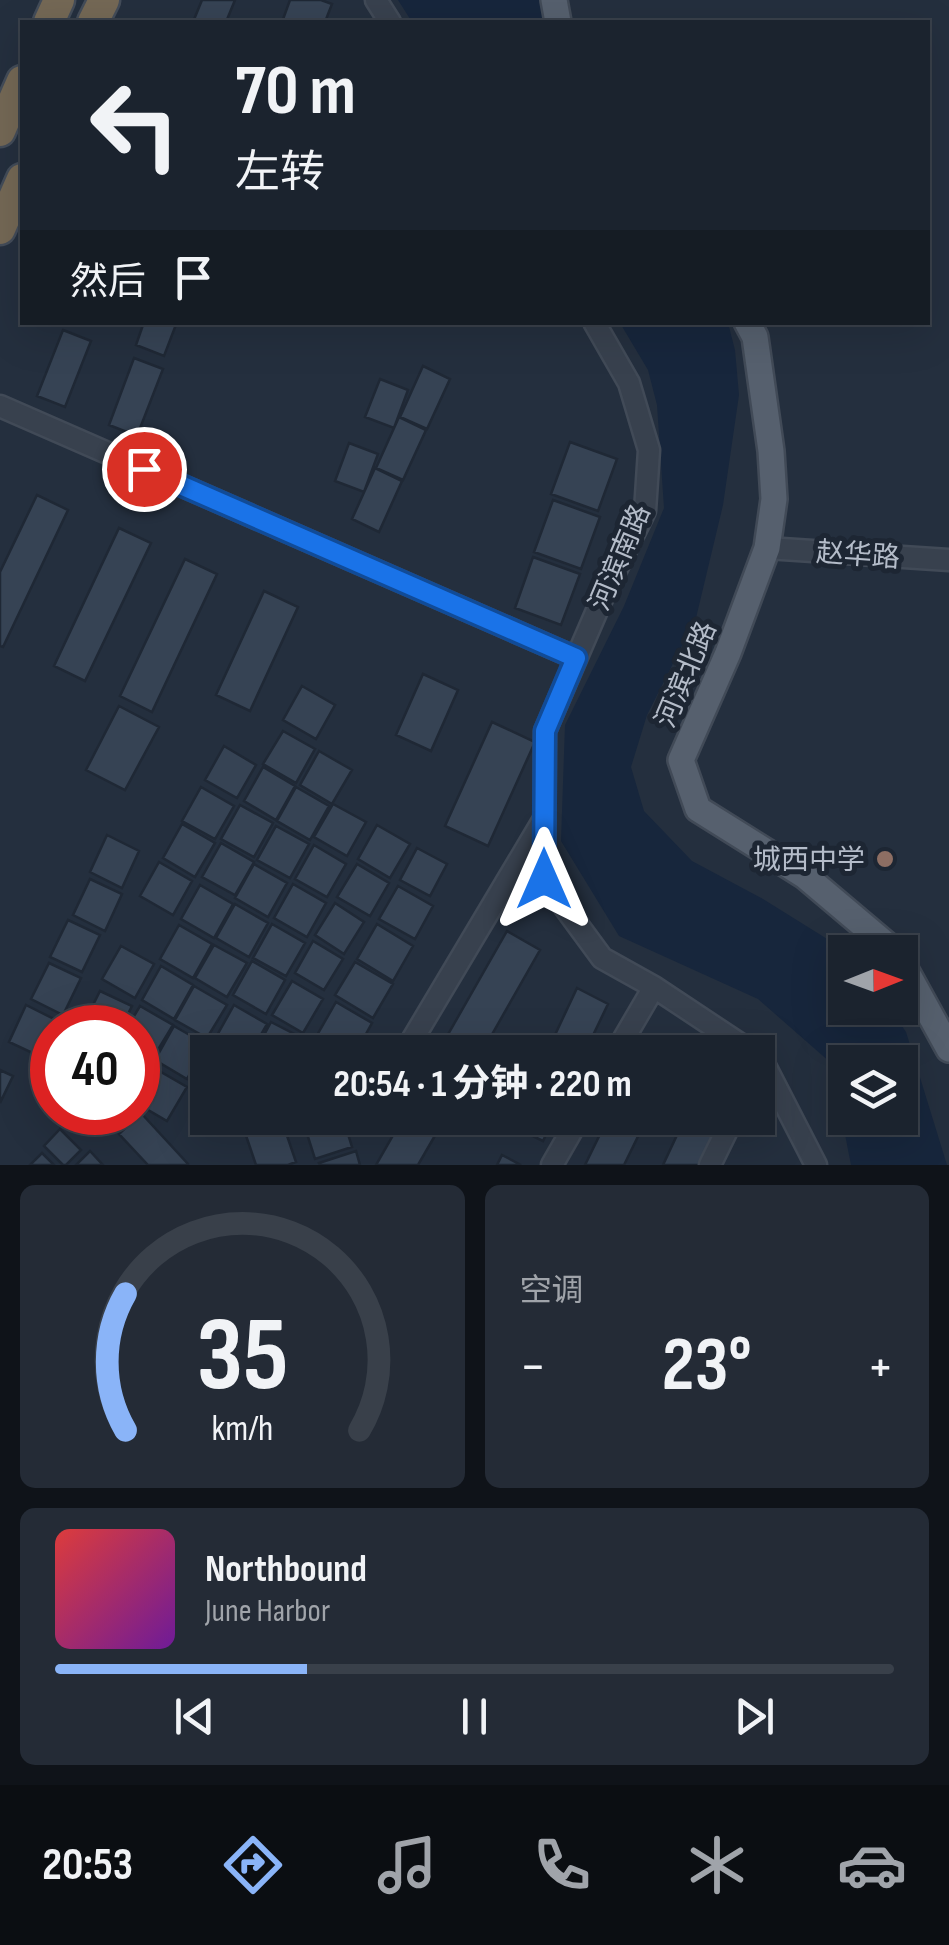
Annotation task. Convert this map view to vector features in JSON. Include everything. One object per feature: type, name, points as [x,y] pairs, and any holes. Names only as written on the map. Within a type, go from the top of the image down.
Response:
[{"type":"highway","points":[[0,131],[20,86]]},
{"type":"highway","points":[[0,228],[20,183]]},
{"type":"main road","name":"河滨北路","points":[[749,325],[755,336],[774,499],[767,548],[728,653],[680,760],[698,810],[805,876],[875,935]]},
{"type":"main road","points":[[918,993],[949,1049]]},
{"type":"street","name":"河滨南路","points":[[596,325],[630,383],[649,450],[645,511],[545,731],[544,879],[602,958],[654,987],[724,1035]]},
{"type":"street","points":[[0,406],[576,658]]},
{"type":"street","name":"赵华路","points":[[767,548],[949,560]]},
{"type":"street","points":[[415,1035],[545,817]]},
{"type":"street","points":[[626,1035],[654,987]]},
{"type":"street","name":"河滨南路","points":[[775,1091],[816,1165]]},
{"type":"street","points":[[552,1165],[569,1135]]},
{"type":"street","points":[[710,1165],[724,1135]]},
{"type":"water","points":[[398,0],[543,0],[550,20],[411,20]]},
{"type":"water","points":[[621,325],[729,325],[739,395],[723,505],[696,618],[647,715],[631,767],[644,811],[692,861],[828,940],[828,1025],[901,1025],[910,1045],[828,1045],[828,1060],[758,999],[619,936],[561,841],[565,725],[624,606],[664,508],[657,405],[648,370]]},
{"type":"water","points":[[918,1071],[947,1165],[851,1165],[845,1135],[918,1135]]},
{"type":"building","points":[[202,0],[235,0],[227,20],[194,20]]},
{"type":"building","points":[[290,0],[332,4],[326,20],[283,20]]},
{"type":"building","points":[[143,325],[176,325],[164,356],[136,345]]},
{"type":"building","points":[[63,330],[91,341],[65,407],[37,396]]},
{"type":"building","points":[[134,358],[163,369],[137,436],[109,425]]},
{"type":"building","points":[[423,366],[450,379],[427,429],[400,417]]},
{"type":"building","points":[[380,379],[408,390],[394,428],[365,417]]},
{"type":"building","points":[[399,417],[426,430],[403,480],[376,468]]},
{"type":"building","points":[[570,442],[617,459],[598,511],[551,494]]},
{"type":"building","points":[[349,443],[378,454],[364,492],[335,481]]},
{"type":"building","points":[[375,468],[402,481],[379,532],[352,519]]},
{"type":"building","points":[[37,495],[68,510],[3,647],[0,572]]},
{"type":"building","points":[[553,500],[600,517],[581,569],[534,552]]},
{"type":"building","points":[[119,528],[151,543],[85,681],[54,666]]},
{"type":"building","points":[[533,557],[580,574],[561,625],[515,608]]},
{"type":"building","points":[[185,559],[217,574],[152,712],[120,696]]},
{"type":"building","points":[[264,591],[298,607],[250,711],[216,695]]},
{"type":"building","points":[[423,674],[458,690],[431,751],[396,735]]},
{"type":"building","points":[[302,686],[335,705],[316,739],[283,720]]},
{"type":"building","points":[[119,706],[159,727],[125,790],[86,770]]},
{"type":"building","points":[[492,722],[535,742],[488,846],[445,826]]},
{"type":"building","points":[[283,731],[315,749],[296,783],[263,764]]},
{"type":"building","points":[[224,746],[256,765],[237,798],[205,780]]},
{"type":"building","points":[[319,751],[352,770],[332,804],[300,785]]},
{"type":"building","points":[[263,767],[295,786],[276,820],[244,801]]},
{"type":"building","points":[[201,787],[234,806],[215,839],[182,821]]},
{"type":"building","points":[[296,787],[329,806],[310,840],[277,821]]},
{"type":"building","points":[[333,804],[366,822],[347,856],[314,837]]},
{"type":"building","points":[[240,805],[273,823],[254,857],[221,839]]},
{"type":"building","points":[[182,824],[215,843],[195,877],[163,858]]},
{"type":"building","points":[[377,825],[410,844],[390,878],[358,859]]},
{"type":"building","points":[[276,826],[309,844],[290,878],[257,860]]},
{"type":"building","points":[[107,835],[139,851],[122,888],[90,872]]},
{"type":"building","points":[[221,843],[254,862],[235,895],[202,877]]},
{"type":"building","points":[[314,845],[346,864],[327,897],[295,879]]},
{"type":"building","points":[[417,848],[447,864],[430,896],[400,880]]},
{"type":"building","points":[[159,862],[192,881],[173,915],[140,896]]},
{"type":"building","points":[[254,864],[287,883],[268,917],[235,898]]},
{"type":"building","points":[[357,864],[389,883],[370,916],[337,897]]},
{"type":"building","points":[[90,879],[122,894],[105,931],[73,915]]},
{"type":"building","points":[[293,884],[326,903],[307,937],[274,918]]},
{"type":"building","points":[[200,885],[233,904],[214,938],[181,919]]},
{"type":"building","points":[[398,886],[433,906],[415,939],[379,919]]},
{"type":"building","points":[[335,903],[364,922],[344,954],[315,935]]},
{"type":"building","points":[[235,904],[268,923],[249,957],[216,938]]},
{"type":"building","points":[[68,920],[100,935],[82,972],[50,957]]},
{"type":"building","points":[[272,924],[305,943],[286,976],[253,958]]},
{"type":"building","points":[[377,924],[413,946],[393,981],[357,959]]},
{"type":"building","points":[[179,925],[212,944],[193,978],[160,959]]},
{"type":"building","points":[[507,931],[540,950],[492,1035],[448,1035]]},
{"type":"building","points":[[313,941],[343,959],[324,990],[295,973]]},
{"type":"building","points":[[214,945],[247,963],[227,997],[195,978]]},
{"type":"building","points":[[121,946],[154,964],[135,998],[102,979]]},
{"type":"building","points":[[252,961],[285,980],[266,1014],[233,995]]},
{"type":"building","points":[[355,962],[393,984],[373,1018],[335,995]]},
{"type":"building","points":[[49,963],[81,978],[68,1005],[43,1005],[31,999]]},
{"type":"building","points":[[161,966],[193,985],[174,1019],[160,1011],[160,1005],[142,1000]]},
{"type":"building","points":[[292,981],[323,999],[303,1033],[272,1015]]},
{"type":"building","points":[[194,986],[227,1005],[209,1035],[175,1020]]},
{"type":"building","points":[[577,988],[608,1004],[593,1035],[555,1035]]},
{"type":"building","points":[[100,991],[130,1005],[93,1005]]},
{"type":"building","points":[[336,1002],[372,1023],[365,1035],[317,1035]]},
{"type":"building","points":[[26,1005],[30,1007],[30,1052],[9,1042]]},
{"type":"building","points":[[234,1005],[267,1024],[261,1035],[217,1035]]},
{"type":"building","points":[[160,1018],[173,1025],[160,1046]]},
{"type":"building","points":[[271,1022],[296,1035],[264,1035]]},
{"type":"building","points":[[174,1026],[190,1035],[187,1079],[160,1063],[160,1051]]},
{"type":"building","points":[[0,1070],[13,1076],[0,1103]]},
{"type":"building","points":[[160,1071],[187,1087],[167,1121],[160,1117]]},
{"type":"building","points":[[160,1134],[188,1165],[148,1165],[120,1135]]},
{"type":"building","points":[[54,1135],[66,1135],[81,1150],[63,1165],[44,1146]]},
{"type":"building","points":[[246,1135],[287,1135],[296,1162],[256,1165]]},
{"type":"building","points":[[307,1135],[348,1135],[352,1147],[315,1159]]},
{"type":"building","points":[[393,1135],[435,1135],[418,1165],[376,1165]]},
{"type":"building","points":[[600,1135],[639,1135],[624,1165],[585,1165]]},
{"type":"building","points":[[677,1135],[716,1135],[702,1165],[663,1165]]},
{"type":"building","points":[[90,1151],[103,1165],[76,1165]]},
{"type":"building","points":[[356,1151],[360,1165],[319,1163]]},
{"type":"building","points":[[42,1153],[54,1165],[30,1165]]},
{"type":"building","points":[[502,1155],[521,1165],[497,1165]]},
{"type":"place","name":"城西中学","points":[[885,859]]},
{"type":"route","points":[[144,469],[576,658],[545,731],[544,879]]}]
